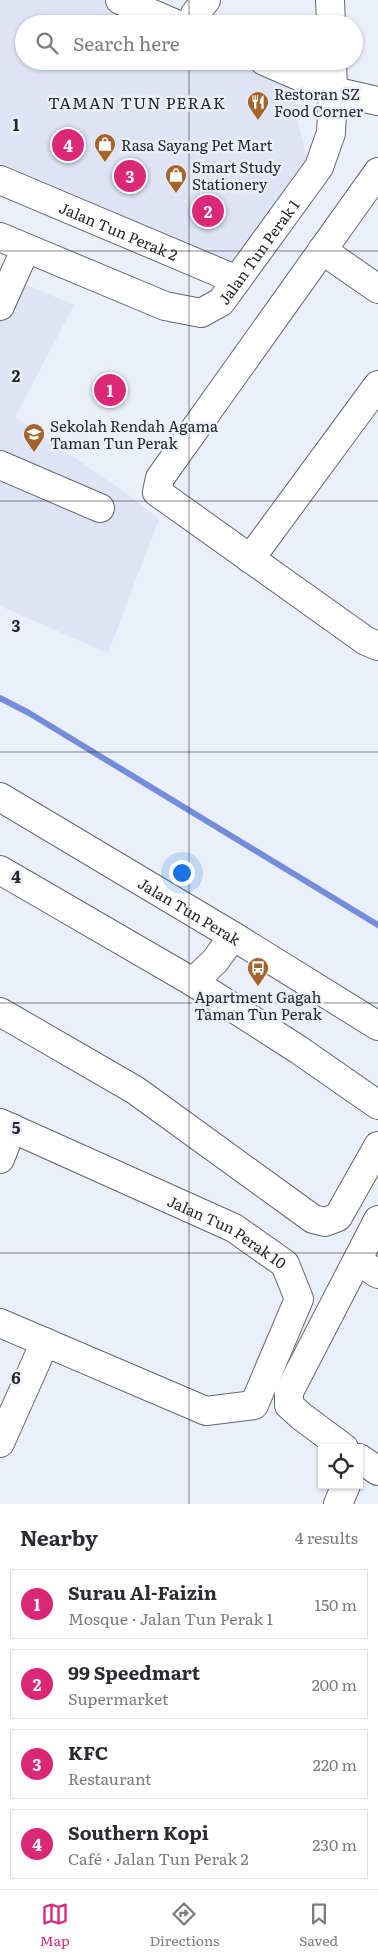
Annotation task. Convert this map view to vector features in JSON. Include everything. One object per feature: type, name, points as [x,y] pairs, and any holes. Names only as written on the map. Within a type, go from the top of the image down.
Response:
[{"type":"street","points":[[120,0],[189,12]]},
{"type":"street","points":[[330,0],[331,15]]},
{"type":"street","points":[[285,70],[333,91],[378,101]]},
{"type":"street","name":"Jalan Tun Perak 1","points":[[0,237],[165,306],[201,313],[221,302],[319,167],[331,133],[332,70]]},
{"type":"street","points":[[374,637],[250,559],[157,492],[160,478],[378,172]]},
{"type":"street","name":"Jalan Tun Perak 2","points":[[0,180],[237,280]]},
{"type":"street","points":[[0,306],[26,248]]},
{"type":"street","points":[[322,250],[378,289]]},
{"type":"street","points":[[250,559],[378,385]]},
{"type":"street","points":[[0,465],[100,508]]},
{"type":"street","name":"Jalan Tun Perak","points":[[0,797],[237,938],[378,1026]]},
{"type":"street","points":[[0,870],[203,988],[299,1050],[378,1105]]},
{"type":"street","points":[[203,988],[215,961],[237,938]]},
{"type":"street","points":[[0,1012],[135,1090],[313,1219],[325,1222],[338,1217],[378,1146]]},
{"type":"street","points":[[0,1159],[6,1126]]},
{"type":"street","name":"Jalan Tun Perak 10","points":[[0,1323],[206,1411],[254,1405],[299,1299],[285,1264],[234,1228],[6,1126]]},
{"type":"street","points":[[339,1444],[289,1405],[289,1392],[368,1268],[378,1220]]},
{"type":"street","points":[[0,1443],[45,1342]]},
{"type":"street","points":[[363,1461],[378,1471]]},
{"type":"street","points":[[338,1504],[344,1489]]},
{"type":"shaded area","points":[[0,0],[102,0],[137,15],[15,15],[15,70],[265,70],[288,80],[307,160],[228,268],[0,172]]},
{"type":"shaded area","name":"Sekolah Rendah Agama Taman Tun Perak","points":[[0,274],[74,305],[15,417],[120,489],[159,519],[108,653],[0,606]]},
{"type":"waterway","points":[[0,698],[29,713],[378,925]]},
{"type":"place","name":"Restoran SZ Food Corner","points":[[258,121]]},
{"type":"place","name":"Southern Kopi","points":[[68,145]]},
{"type":"place","name":"Rasa Sayang Pet Mart","points":[[105,163]]},
{"type":"place","name":"KFC","points":[[130,176]]},
{"type":"place","name":"Smart Study Stationery","points":[[176,194]]},
{"type":"place","name":"99 Speedmart","points":[[208,211]]},
{"type":"place","name":"Surau Al-Faizin","points":[[110,390]]},
{"type":"place","name":"Sekolah Rendah Agama Taman Tun Perak","points":[[34,453]]},
{"type":"place","name":"Apartment Gagah Taman Tun Perak","points":[[258,987]]},
{"type":"district","name":"TAMAN TUN PERAK","points":[[137,102]]}]
